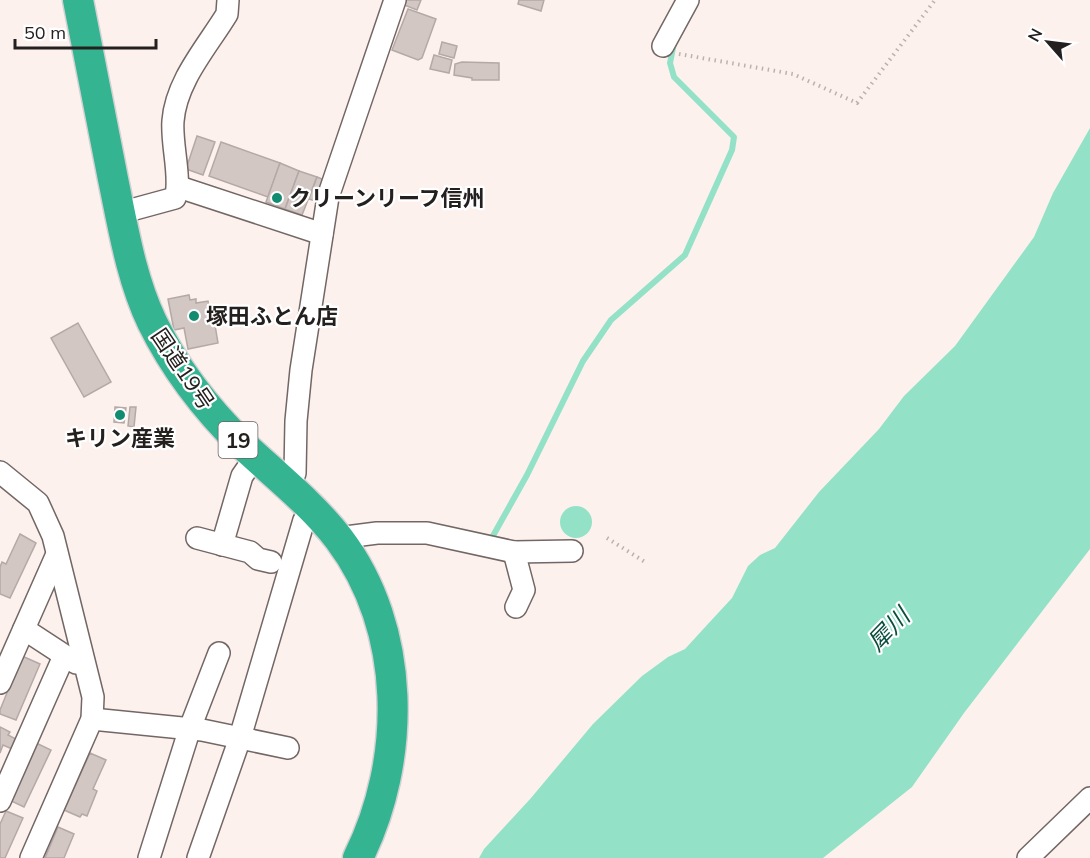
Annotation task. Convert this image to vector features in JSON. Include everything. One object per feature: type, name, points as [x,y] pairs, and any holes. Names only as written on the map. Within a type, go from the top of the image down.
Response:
[{"type":"highway","name":"国道19号","points":[[78,0],[120,213],[137,285],[152,321],[170,355],[201,400],[338,538],[370,596],[381,631],[393,689],[392,755],[381,798],[358,858]]},
{"type":"street","points":[[120,213],[174,198],[179,187],[174,166],[173,120],[182,86],[227,14],[228,0]]},
{"type":"street","points":[[289,488],[295,473],[296,421],[301,370],[328,197],[395,0]]},
{"type":"street","points":[[671,50],[688,0]]},
{"type":"street","points":[[179,187],[322,234]]},
{"type":"street","points":[[222,545],[242,476],[256,456]]},
{"type":"street","points":[[0,472],[38,503],[52,536],[93,697],[92,719],[31,858]]},
{"type":"street","points":[[198,858],[241,736],[304,520]]},
{"type":"street","points":[[338,538],[377,532],[428,533],[514,552],[572,551]]},
{"type":"street","points":[[197,538],[250,552],[258,560],[271,562]]},
{"type":"street","points":[[514,552],[524,590],[516,607]]},
{"type":"street","points":[[0,683],[57,554]]},
{"type":"street","points":[[24,629],[64,656],[86,667]]},
{"type":"street","points":[[149,858],[190,728],[219,652]]},
{"type":"street","points":[[0,801],[64,656]]},
{"type":"street","points":[[92,719],[190,728],[241,736],[288,748]]},
{"type":"street","points":[[1028,858],[1090,798]]},
{"type":"path","points":[[671,50],[793,74],[856,103],[935,0]]},
{"type":"path","points":[[607,538],[645,562]]},
{"type":"water","name":"犀川","points":[[1090,128],[1090,549],[964,713],[912,787],[823,858],[479,858],[484,849],[531,798],[593,724],[642,676],[668,657],[685,649],[732,598],[748,566],[760,555],[775,548],[819,492],[879,429],[904,396],[955,346],[1034,237],[1053,193]]},
{"type":"water","points":[[576,506],[588,510],[592,522],[588,534],[576,538],[564,534],[560,522],[564,510]]},
{"type":"building","points":[[401,0],[421,0],[417,10],[399,3]]},
{"type":"building","points":[[519,0],[544,0],[541,11],[518,4]]},
{"type":"building","points":[[408,9],[436,19],[422,58],[418,60],[392,50]]},
{"type":"building","points":[[442,42],[457,46],[454,58],[439,54]]},
{"type":"building","points":[[434,55],[452,60],[449,73],[430,69]]},
{"type":"building","points":[[462,62],[499,63],[499,80],[472,80],[472,78],[454,75],[455,64]]},
{"type":"building","points":[[197,136],[215,142],[203,175],[186,169]]},
{"type":"building","points":[[221,142],[280,163],[268,197],[209,176]]},
{"type":"building","points":[[280,163],[299,171],[285,209],[266,202]]},
{"type":"building","points":[[299,171],[317,177],[302,215],[285,209]]},
{"type":"building","points":[[317,177],[327,181],[319,202],[309,199]]},
{"type":"building","name":"塚田ふとん店","points":[[189,295],[190,300],[196,299],[196,303],[208,301],[209,308],[216,306],[219,325],[215,325],[218,343],[188,349],[184,328],[174,330],[168,299]]},
{"type":"building","points":[[78,323],[111,382],[84,397],[51,338]]},
{"type":"building","name":"キリン産業","points":[[115,407],[126,408],[124,423],[114,422]]},
{"type":"building","points":[[130,407],[136,407],[134,427],[128,426]]},
{"type":"building","points":[[20,534],[36,543],[10,598],[0,594],[0,567],[2,562],[6,564]]},
{"type":"building","points":[[22,656],[40,664],[16,720],[0,714],[0,710]]},
{"type":"building","points":[[0,727],[10,732],[8,735],[16,739],[12,749],[3,745],[0,753]]},
{"type":"building","points":[[34,742],[51,750],[24,807],[7,799]]},
{"type":"building","points":[[90,753],[106,760],[93,789],[97,791],[87,816],[82,814],[80,817],[64,810]]},
{"type":"building","points":[[6,811],[23,818],[5,858],[0,858],[0,824]]},
{"type":"building","points":[[58,827],[74,834],[64,858],[45,858]]},
{"type":"waterway","points":[[489,543],[527,475],[583,361],[611,320],[685,255],[732,150],[734,137],[674,77],[670,63],[674,43]]},
{"type":"place","name":"クリーンリーフ信州","points":[[277,198]]},
{"type":"place","name":"塚田ふとん店","points":[[194,316]]},
{"type":"place","name":"キリン産業","points":[[120,415]]}]
